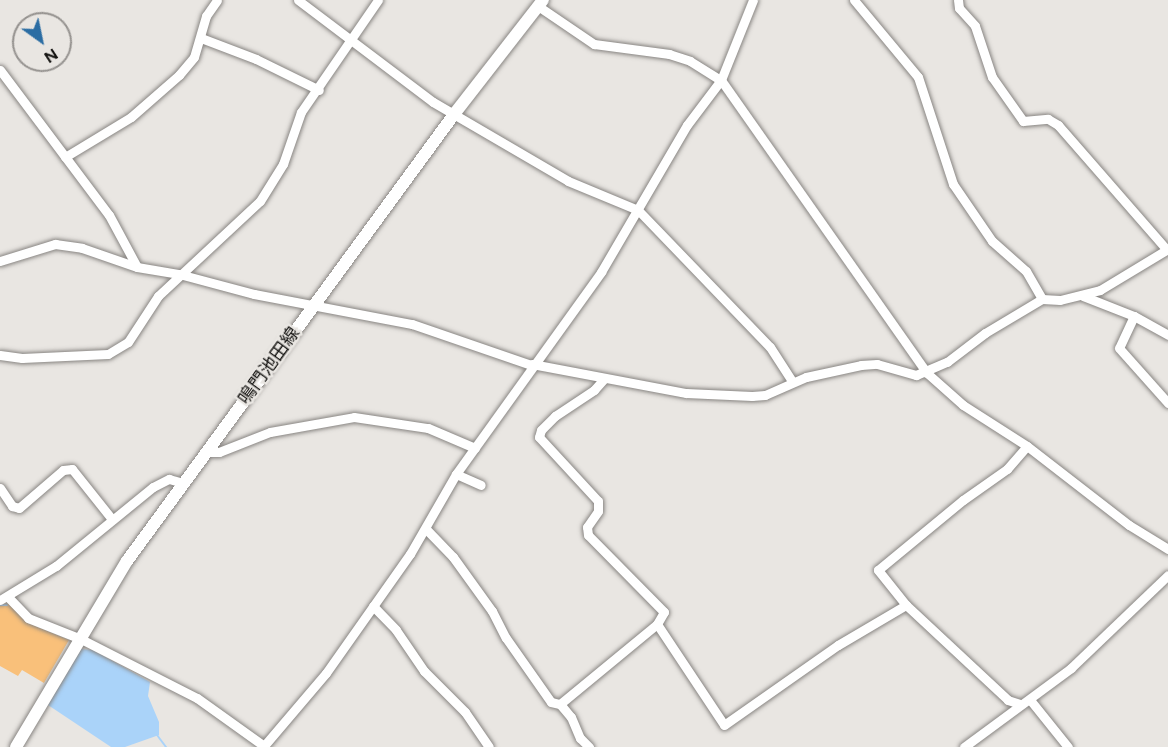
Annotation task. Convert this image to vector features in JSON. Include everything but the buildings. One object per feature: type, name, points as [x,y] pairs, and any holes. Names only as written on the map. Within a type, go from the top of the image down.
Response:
[{"type":"main road","name":"鳴門池田線","points":[[16,747],[127,561],[455,113],[540,3]]},
{"type":"street","points":[[65,157],[149,102],[194,57],[206,16],[217,0]]},
{"type":"street","points":[[298,0],[330,21],[349,40],[433,102],[568,181],[638,210],[770,346],[792,381]]},
{"type":"street","points":[[0,355],[48,357],[114,351],[128,342],[158,296],[260,201],[283,164],[301,112],[319,90],[349,40],[378,0]]},
{"type":"street","points":[[183,483],[169,479],[153,487],[111,518],[56,566],[4,599],[28,618],[81,639],[197,698],[264,746],[308,696],[373,606],[426,529],[456,474],[532,365],[589,291],[687,125],[721,80],[753,0]]},
{"type":"street","points":[[854,0],[918,77],[953,184],[992,241],[1026,271],[1042,299]]},
{"type":"street","points":[[0,261],[55,244],[137,267],[179,274],[254,294],[315,303],[412,324],[532,365],[686,393],[752,396],[775,392],[792,381],[877,364],[916,375],[927,373],[1042,299],[1083,296],[1100,290],[1168,249],[1058,124],[1048,119],[1023,121],[992,77],[975,26],[959,8],[958,0]]},
{"type":"street","points":[[540,3],[594,44],[669,54],[690,60],[721,80],[927,373],[963,405],[1027,446],[1121,520],[1168,549]]},
{"type":"street","points":[[201,38],[256,58],[319,90]]},
{"type":"street","points":[[0,70],[109,215],[137,267]]},
{"type":"street","points":[[1083,296],[1134,316],[1168,335]]},
{"type":"street","points":[[1134,316],[1119,348],[1168,403]]},
{"type":"street","points":[[560,704],[657,624],[664,612],[588,535],[586,527],[598,511],[598,501],[539,437],[541,430],[555,416],[594,390],[604,379]]},
{"type":"street","points":[[205,452],[219,452],[270,432],[354,417],[428,428],[475,448]]},
{"type":"street","points":[[1020,704],[1008,700],[906,605],[878,570],[963,500],[1007,469],[1027,446]]},
{"type":"street","points":[[0,488],[12,506],[19,508],[63,470],[72,469],[111,518]]},
{"type":"street","points":[[456,474],[482,485]]},
{"type":"street","points":[[426,529],[453,557],[551,702],[560,704],[589,747]]},
{"type":"street","points":[[964,747],[1020,704],[1031,701],[1168,575]]},
{"type":"street","points":[[657,624],[724,725],[838,645],[906,605]]},
{"type":"street","points":[[373,606],[396,630],[424,671],[465,712],[489,747]]},
{"type":"street","points":[[1031,701],[1068,747]]},
{"type":"shaded area","points":[[0,603],[9,604],[28,623],[69,640],[44,683],[22,670],[18,676],[0,666]]},
{"type":"water","points":[[81,649],[93,650],[150,682],[148,696],[159,722],[159,735],[125,747],[111,747],[48,705]]},
{"type":"waterway","points":[[0,605],[7,605]]},
{"type":"waterway","points":[[157,735],[166,747]]}]
